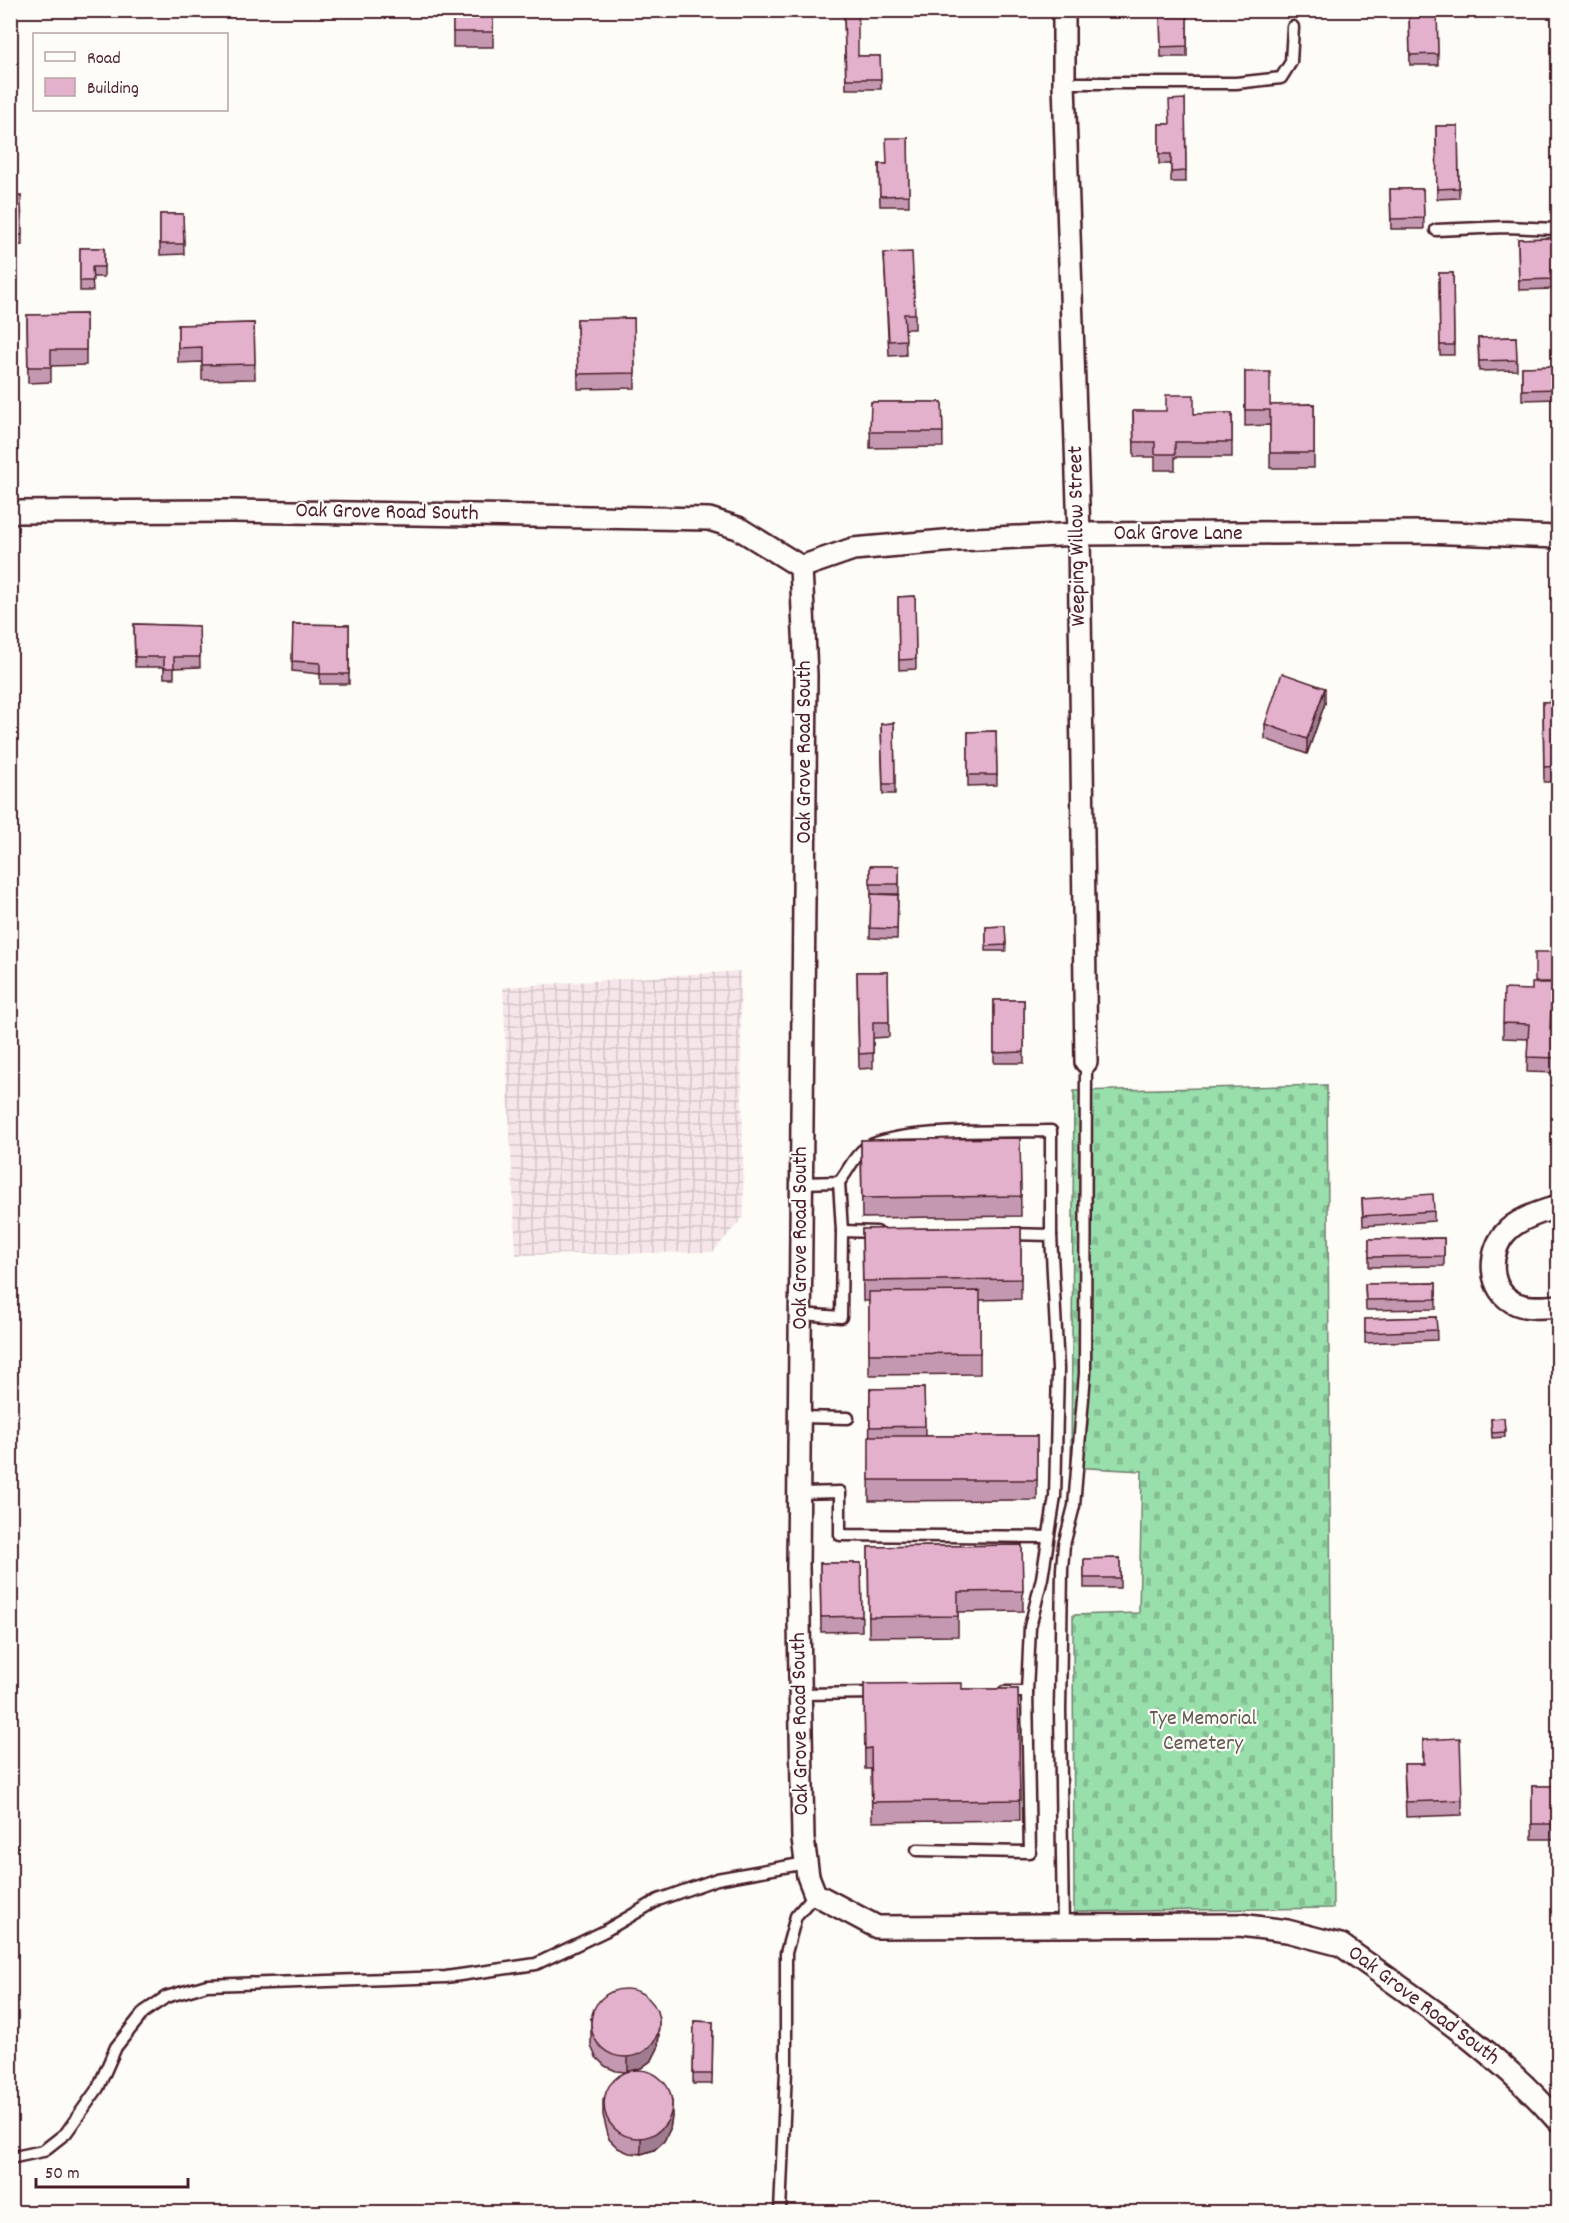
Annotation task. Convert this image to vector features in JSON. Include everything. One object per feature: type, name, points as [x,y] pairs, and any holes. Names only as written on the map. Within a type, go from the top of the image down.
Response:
[{"type":"street","name":"Weeping Willow Street","points":[[1064,10],[1064,83],[1079,534],[1086,1062]]},
{"type":"street","name":"Oak Grove Road South","points":[[10,512],[233,511],[710,519],[738,528],[801,567],[806,675],[799,1418],[800,1694],[803,1839],[806,1863],[815,1894],[877,1927],[1240,1925],[1287,1931],[1341,1945],[1455,2029],[1477,2041],[1558,2121]]},
{"type":"street","name":"Oak Grove Lane","points":[[801,567],[853,549],[956,540],[1079,534],[1423,532],[1558,537]]},
{"type":"street","points":[[1558,1207],[1542,1211],[1508,1229],[1493,1259],[1495,1283],[1503,1295],[1517,1304],[1539,1308],[1558,1306]]},
{"type":"lane","points":[[1064,83],[1236,83],[1281,78],[1291,62],[1293,27]]},
{"type":"lane","points":[[1436,230],[1505,227],[1558,229]]},
{"type":"lane","points":[[1064,1927],[1060,1710],[1062,1569],[1064,1545],[1074,1506],[1085,1374],[1086,1062]]},
{"type":"lane","points":[[800,1314],[841,1317],[842,1231],[839,1182],[858,1154],[866,1147],[890,1138],[1051,1131],[1051,1235],[1058,1369],[1055,1497],[1042,1578],[1030,1627],[1027,1692],[1030,1852],[917,1850]]},
{"type":"lane","points":[[801,1183],[839,1182]]},
{"type":"lane","points":[[842,1231],[888,1232]]},
{"type":"lane","points":[[993,1234],[1051,1235]]},
{"type":"lane","points":[[799,1418],[848,1418]]},
{"type":"lane","points":[[799,1493],[840,1492],[840,1535],[1048,1536]]},
{"type":"lane","points":[[991,1692],[1027,1692]]},
{"type":"lane","points":[[800,1694],[896,1693]]},
{"type":"lane","points":[[10,2158],[43,2151],[66,2133],[98,2088],[116,2047],[144,2012],[166,1997],[207,1984],[446,1977],[536,1964],[605,1931],[658,1900],[717,1879],[806,1863]]},
{"type":"lane","points":[[780,2212],[786,2070],[786,1953],[796,1916],[815,1894]]},
{"type":"shaded area","points":[[740,971],[744,1216],[713,1252],[516,1255],[503,987]]},
{"type":"green space","name":"Tye Memorial Cemetery","points":[[1327,1085],[1333,1908],[1074,1912],[1073,1615],[1139,1613],[1142,1471],[1071,1467],[1074,1091]]},
{"type":"building","points":[[453,10],[493,10],[493,32],[453,32]]},
{"type":"building","points":[[1160,10],[1187,10],[1187,46],[1161,47]]},
{"type":"building","points":[[1409,10],[1437,10],[1438,54],[1410,55]]},
{"type":"building","points":[[844,14],[858,14],[858,56],[880,56],[881,79],[846,79]]},
{"type":"building","points":[[1185,99],[1186,171],[1171,172],[1171,154],[1159,154],[1159,124],[1170,124],[1169,100]]},
{"type":"building","points":[[1436,126],[1458,126],[1459,188],[1437,189]]},
{"type":"building","points":[[886,138],[908,138],[909,195],[880,196],[879,164],[887,164]]},
{"type":"building","points":[[10,151],[12,197],[21,196],[22,235],[10,235]]},
{"type":"building","points":[[1390,189],[1423,189],[1424,218],[1391,219]]},
{"type":"building","points":[[160,214],[183,214],[184,244],[160,244]]},
{"type":"building","points":[[1553,238],[1554,279],[1519,280],[1518,239]]},
{"type":"building","points":[[80,248],[104,248],[104,267],[92,267],[93,281],[80,281]]},
{"type":"building","points":[[912,252],[915,314],[904,314],[906,340],[889,341],[884,253]]},
{"type":"building","points":[[1439,273],[1453,273],[1454,345],[1440,345]]},
{"type":"building","points":[[86,314],[86,350],[51,350],[51,367],[28,367],[27,315]]},
{"type":"building","points":[[634,318],[635,373],[578,374],[577,319]]},
{"type":"building","points":[[254,323],[255,364],[202,365],[202,347],[178,348],[178,325]]},
{"type":"building","points":[[1516,337],[1517,360],[1479,361],[1478,338]]},
{"type":"building","points":[[1558,366],[1558,389],[1522,390],[1522,367]]},
{"type":"building","points":[[1245,372],[1270,372],[1270,405],[1314,404],[1314,453],[1270,453],[1270,410],[1245,410]]},
{"type":"building","points":[[1166,395],[1194,395],[1194,414],[1232,413],[1232,442],[1175,442],[1175,454],[1155,454],[1155,442],[1134,442],[1133,411],[1166,411]]},
{"type":"building","points":[[871,402],[942,402],[943,432],[870,432]]},
{"type":"building","points":[[915,596],[916,659],[899,660],[898,597]]},
{"type":"building","points":[[134,624],[199,626],[200,657],[174,657],[174,668],[164,668],[164,657],[135,657]]},
{"type":"building","points":[[293,624],[349,625],[349,674],[320,674],[320,663],[292,661]]},
{"type":"building","points":[[1282,673],[1325,688],[1307,739],[1265,724]]},
{"type":"building","points":[[1558,701],[1558,766],[1544,767],[1543,702]]},
{"type":"building","points":[[894,723],[895,784],[883,784],[881,724]]},
{"type":"building","points":[[996,731],[997,775],[968,775],[968,732]]},
{"type":"building","points":[[870,866],[899,866],[899,884],[870,884]]},
{"type":"building","points":[[871,894],[898,895],[897,929],[870,928]]},
{"type":"building","points":[[1005,926],[1006,945],[986,946],[986,927]]},
{"type":"building","points":[[1535,952],[1557,952],[1557,982],[1535,982]]},
{"type":"building","points":[[857,972],[888,972],[889,1022],[873,1022],[873,1053],[859,1054]]},
{"type":"building","points":[[1532,983],[1552,983],[1550,1029],[1558,1029],[1558,1058],[1527,1057],[1529,1024],[1503,1023],[1504,989],[1532,990]]},
{"type":"building","points":[[994,1000],[1024,1000],[1024,1052],[994,1053]]},
{"type":"building","points":[[1020,1138],[1021,1196],[862,1198],[861,1140]]},
{"type":"building","points":[[1433,1194],[1434,1211],[1363,1216],[1362,1199]]},
{"type":"building","points":[[1021,1227],[1021,1279],[863,1281],[862,1229]]},
{"type":"building","points":[[1444,1238],[1444,1256],[1369,1257],[1369,1239]]},
{"type":"building","points":[[1436,1283],[1436,1299],[1366,1300],[1365,1284]]},
{"type":"building","points":[[980,1291],[980,1353],[869,1354],[869,1292]]},
{"type":"building","points":[[1436,1317],[1437,1330],[1365,1333],[1365,1319]]},
{"type":"building","points":[[924,1388],[925,1426],[870,1427],[870,1389]]},
{"type":"building","points":[[1504,1418],[1505,1432],[1492,1433],[1491,1419]]},
{"type":"building","points":[[869,1436],[1037,1436],[1037,1480],[869,1480]]},
{"type":"building","points":[[1022,1545],[1023,1591],[958,1592],[958,1616],[869,1617],[868,1547]]},
{"type":"building","points":[[1120,1558],[1120,1578],[1084,1578],[1084,1559]]},
{"type":"building","points":[[820,1563],[861,1563],[862,1616],[821,1617]]},
{"type":"building","points":[[962,1683],[962,1689],[1018,1689],[1020,1800],[872,1802],[871,1748],[865,1749],[864,1684]]},
{"type":"building","points":[[1460,1738],[1462,1800],[1406,1802],[1404,1764],[1424,1764],[1423,1740]]},
{"type":"building","points":[[1532,1786],[1558,1786],[1558,1824],[1532,1824]]},
{"type":"building","points":[[632,1989],[644,1995],[653,2004],[659,2016],[657,2036],[649,2047],[632,2057],[618,2057],[601,2047],[593,2036],[591,2016],[601,1999],[612,1991]]},
{"type":"building","points":[[694,2021],[713,2022],[712,2074],[693,2074]]},
{"type":"building","points":[[638,2070],[651,2073],[662,2080],[669,2091],[672,2104],[669,2117],[662,2128],[651,2135],[638,2138],[625,2135],[614,2128],[607,2117],[604,2104],[607,2091],[614,2080],[625,2073]]}]
